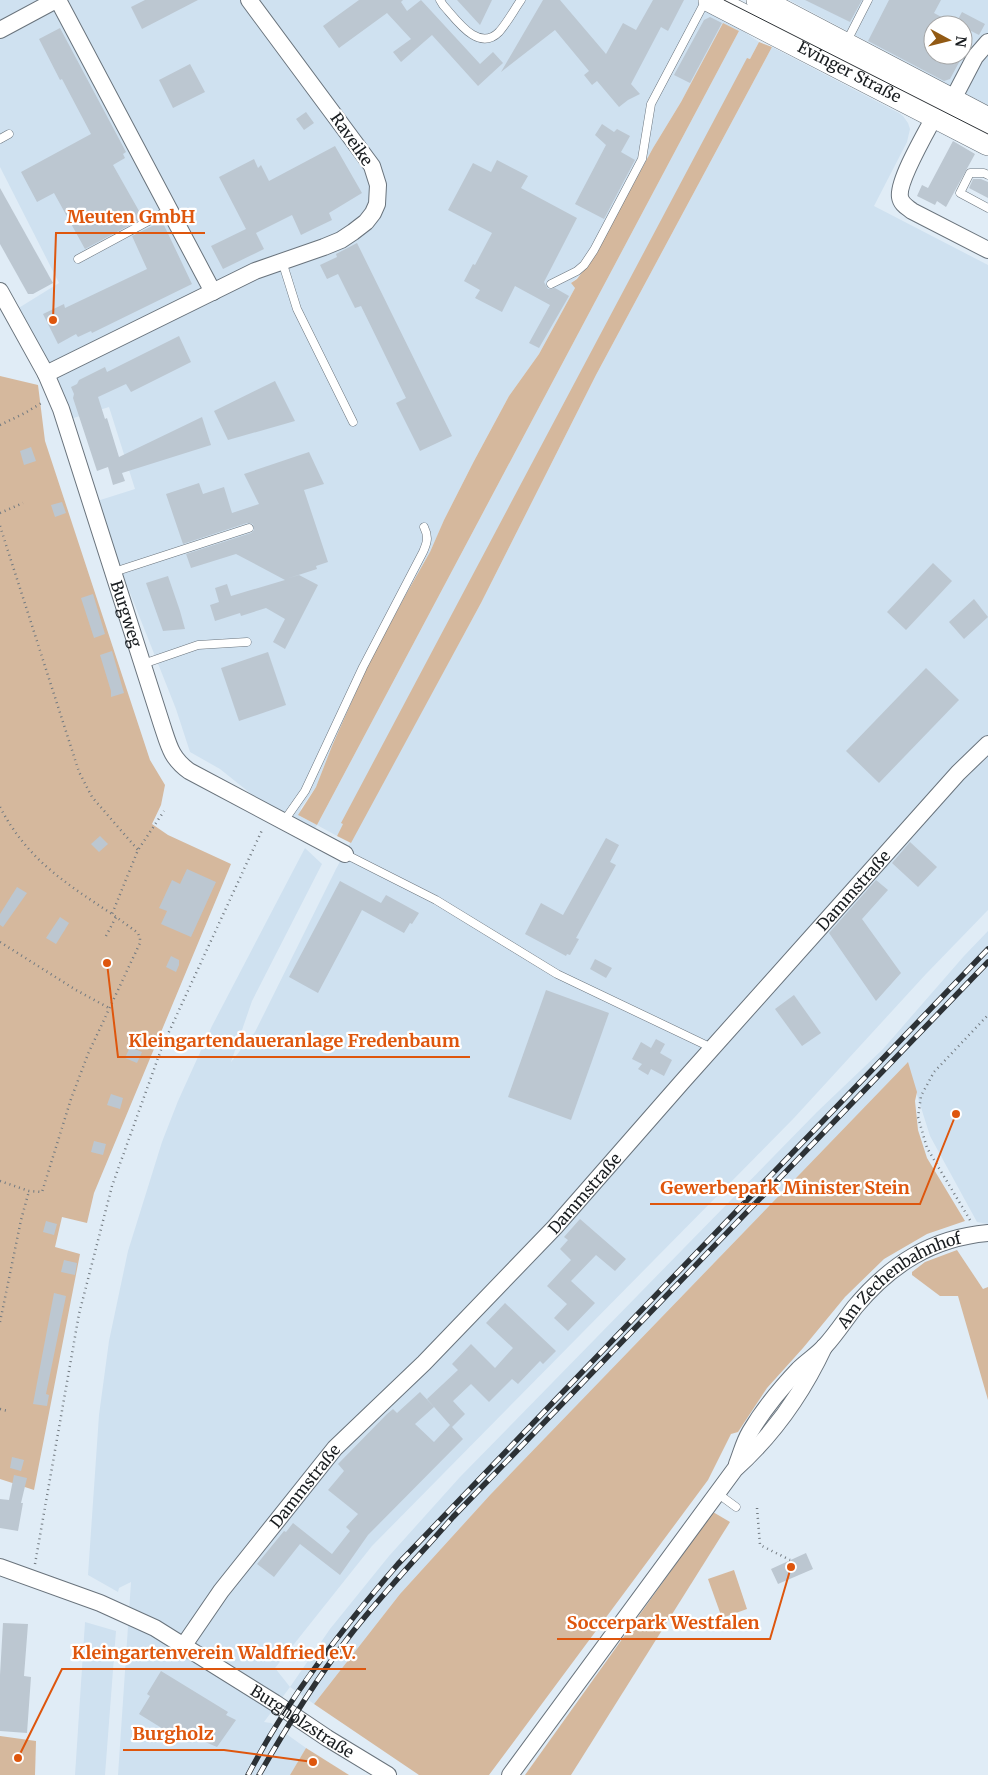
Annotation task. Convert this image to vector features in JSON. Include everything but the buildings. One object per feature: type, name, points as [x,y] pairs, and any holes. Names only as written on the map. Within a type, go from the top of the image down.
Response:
[{"type":"main road","name":"Evinger Straße","points":[[758,0],[840,55]]},
{"type":"main road","name":"Evinger Straße","points":[[714,1],[840,55],[944,105],[988,120]]},
{"type":"main road","name":"Evinger Straße","points":[[944,105],[988,143]]},
{"type":"street","points":[[0,30],[57,0],[213,292]]},
{"type":"street","name":"Raveike","points":[[46,374],[255,271],[340,240],[366,222],[373,214],[377,204],[378,185],[374,171],[249,0]]},
{"type":"street","points":[[988,42],[975,56],[944,105],[905,174],[900,187],[900,198],[903,204],[912,211],[988,250]]},
{"type":"street","name":"Burgweg","points":[[0,291],[46,374],[61,409],[168,743],[178,763],[189,771],[345,854]]},
{"type":"street","name":"Dammstraße","points":[[184,1645],[221,1591],[335,1448],[424,1363],[555,1227],[958,773],[988,744]]},
{"type":"street","name":"Am Zechenbahnhof","points":[[510,1775],[735,1469],[758,1448],[785,1414],[811,1375],[824,1347],[856,1306],[885,1276],[907,1259],[934,1244],[983,1233]]},
{"type":"street","name":"Burgholzstraße","points":[[0,1567],[131,1616],[184,1645],[388,1775]]},
{"type":"lane","points":[[440,0],[470,34],[480,39],[499,32],[521,0]]},
{"type":"lane","points":[[840,55],[868,0]]},
{"type":"lane","points":[[551,284],[577,271],[584,265],[594,250],[642,159],[651,104],[714,1]]},
{"type":"lane","points":[[0,139],[10,134]]},
{"type":"lane","points":[[988,175],[984,173],[970,173],[960,193],[988,208]]},
{"type":"lane","points":[[78,258],[169,210]]},
{"type":"lane","points":[[282,261],[297,309],[353,422]]},
{"type":"lane","points":[[277,817],[305,791],[363,667],[428,542],[424,527]]},
{"type":"lane","points":[[114,572],[249,528]]},
{"type":"lane","points":[[143,664],[198,645],[247,642]]},
{"type":"lane","points":[[345,854],[436,900],[557,974],[712,1048]]},
{"type":"lane","points":[[718,1493],[736,1507]]},
{"type":"path","points":[[0,425],[25,413],[54,393]]},
{"type":"path","points":[[0,513],[23,504]]},
{"type":"path","points":[[0,526],[79,772],[92,797],[138,850]]},
{"type":"path","points":[[0,807],[9,825],[37,859],[65,883],[138,933],[140,938],[140,943],[88,1054],[71,1099],[42,1192],[30,1191],[0,1181]]},
{"type":"path","points":[[112,914],[138,850],[164,811]]},
{"type":"path","points":[[32,1578],[79,1314],[112,1186],[162,1047],[221,917],[277,817]]},
{"type":"path","points":[[106,936],[116,917]]},
{"type":"path","points":[[0,942],[76,990],[109,1008]]},
{"type":"path","points":[[983,1233],[927,1148],[918,1117],[921,1096],[934,1072],[988,1015]]},
{"type":"path","points":[[0,1322],[21,1220],[30,1191]]},
{"type":"path","points":[[0,1409],[8,1411]]},
{"type":"path","points":[[758,1508],[760,1544],[790,1560]]},
{"type":"shaded area","points":[[0,0],[711,0],[746,18],[740,29],[759,42],[750,59],[748,58],[337,836],[317,825],[311,836],[274,812],[220,769],[190,752],[176,709],[94,502],[135,489],[109,407],[67,420],[17,309],[59,283],[0,167]],"holes":[[[723,23],[739,31],[317,825],[300,816],[301,808],[316,787],[367,667],[430,552],[444,520],[509,396],[539,354],[575,288],[571,283],[583,272],[593,258]]]},
{"type":"shaded area","points":[[789,0],[988,0],[988,105],[953,87]]},
{"type":"shaded area","points":[[723,23],[739,31],[317,825],[298,815],[316,787],[367,667],[430,552],[444,520],[509,396],[539,354],[575,288],[571,283],[577,279],[593,258]]},
{"type":"shaded area","points":[[759,42],[772,47],[596,375],[481,603],[351,843],[337,836],[343,824],[341,823],[747,58],[750,59]]},
{"type":"shaded area","points":[[772,47],[903,116],[910,129],[907,142],[874,206],[988,265],[988,910],[926,974],[794,1118],[372,1546],[275,1668],[290,1687],[264,1722],[271,1723],[306,1748],[290,1775],[118,1775],[131,1582],[119,1588],[118,1592],[88,1575],[99,1415],[109,1341],[128,1251],[162,1142],[178,1101],[212,1026],[305,848],[322,864],[252,1001],[231,1062],[255,1032],[336,869],[481,603],[596,375]]},
{"type":"shaded area","points":[[0,376],[38,385],[45,441],[150,760],[165,785],[161,805],[152,824],[168,835],[231,864],[94,1193],[87,1223],[62,1217],[55,1247],[80,1254],[34,1490],[0,1479]]},
{"type":"shaded area","points":[[988,931],[988,1224],[977,1222],[930,1136],[907,1063],[490,1495],[400,1594],[314,1704],[290,1687],[330,1629],[389,1556],[460,1477],[817,1112],[883,1049]]},
{"type":"shaded area","points":[[908,1062],[917,1092],[915,1101],[918,1130],[927,1158],[965,1221],[927,1234],[884,1259],[845,1297],[767,1388],[738,1432],[731,1434],[708,1480],[489,1775],[419,1775],[314,1704],[400,1594],[490,1495]]},
{"type":"shaded area","points":[[957,1250],[983,1289],[988,1287],[988,1400],[958,1296],[940,1296],[912,1275],[912,1272],[925,1262]]},
{"type":"shaded area","points":[[713,1512],[730,1522],[571,1775],[525,1775]]},
{"type":"shaded area","points":[[734,1570],[747,1609],[722,1618],[708,1579]]},
{"type":"shaded area","points":[[85,1622],[116,1631],[105,1775],[75,1775]]},
{"type":"shaded area","points":[[0,1736],[36,1741],[35,1775],[0,1775]]},
{"type":"shaded area","points":[[306,1748],[349,1775],[290,1775]]},
{"type":"tram line","points":[[724,0],[988,134]]},
{"type":"railway","points":[[248,1775],[280,1719],[317,1665],[398,1564],[988,949]]},
{"type":"railway","points":[[259,1775],[290,1722],[324,1671],[348,1638],[400,1576],[453,1517],[988,962]]},
{"type":"place","name":"Meuten GmbH","points":[[53,320]]},
{"type":"place","name":"Kleingartendaueranlage Fredenbaum","points":[[107,963]]},
{"type":"place","name":"Gewerbepark Minister Stein","points":[[956,1114]]},
{"type":"place","name":"Soccerpark Westfalen","points":[[791,1567]]},
{"type":"place","name":"Kleingartenverein Waldfried e.V.","points":[[18,1758]]},
{"type":"place","name":"Burgholz","points":[[313,1762]]}]
